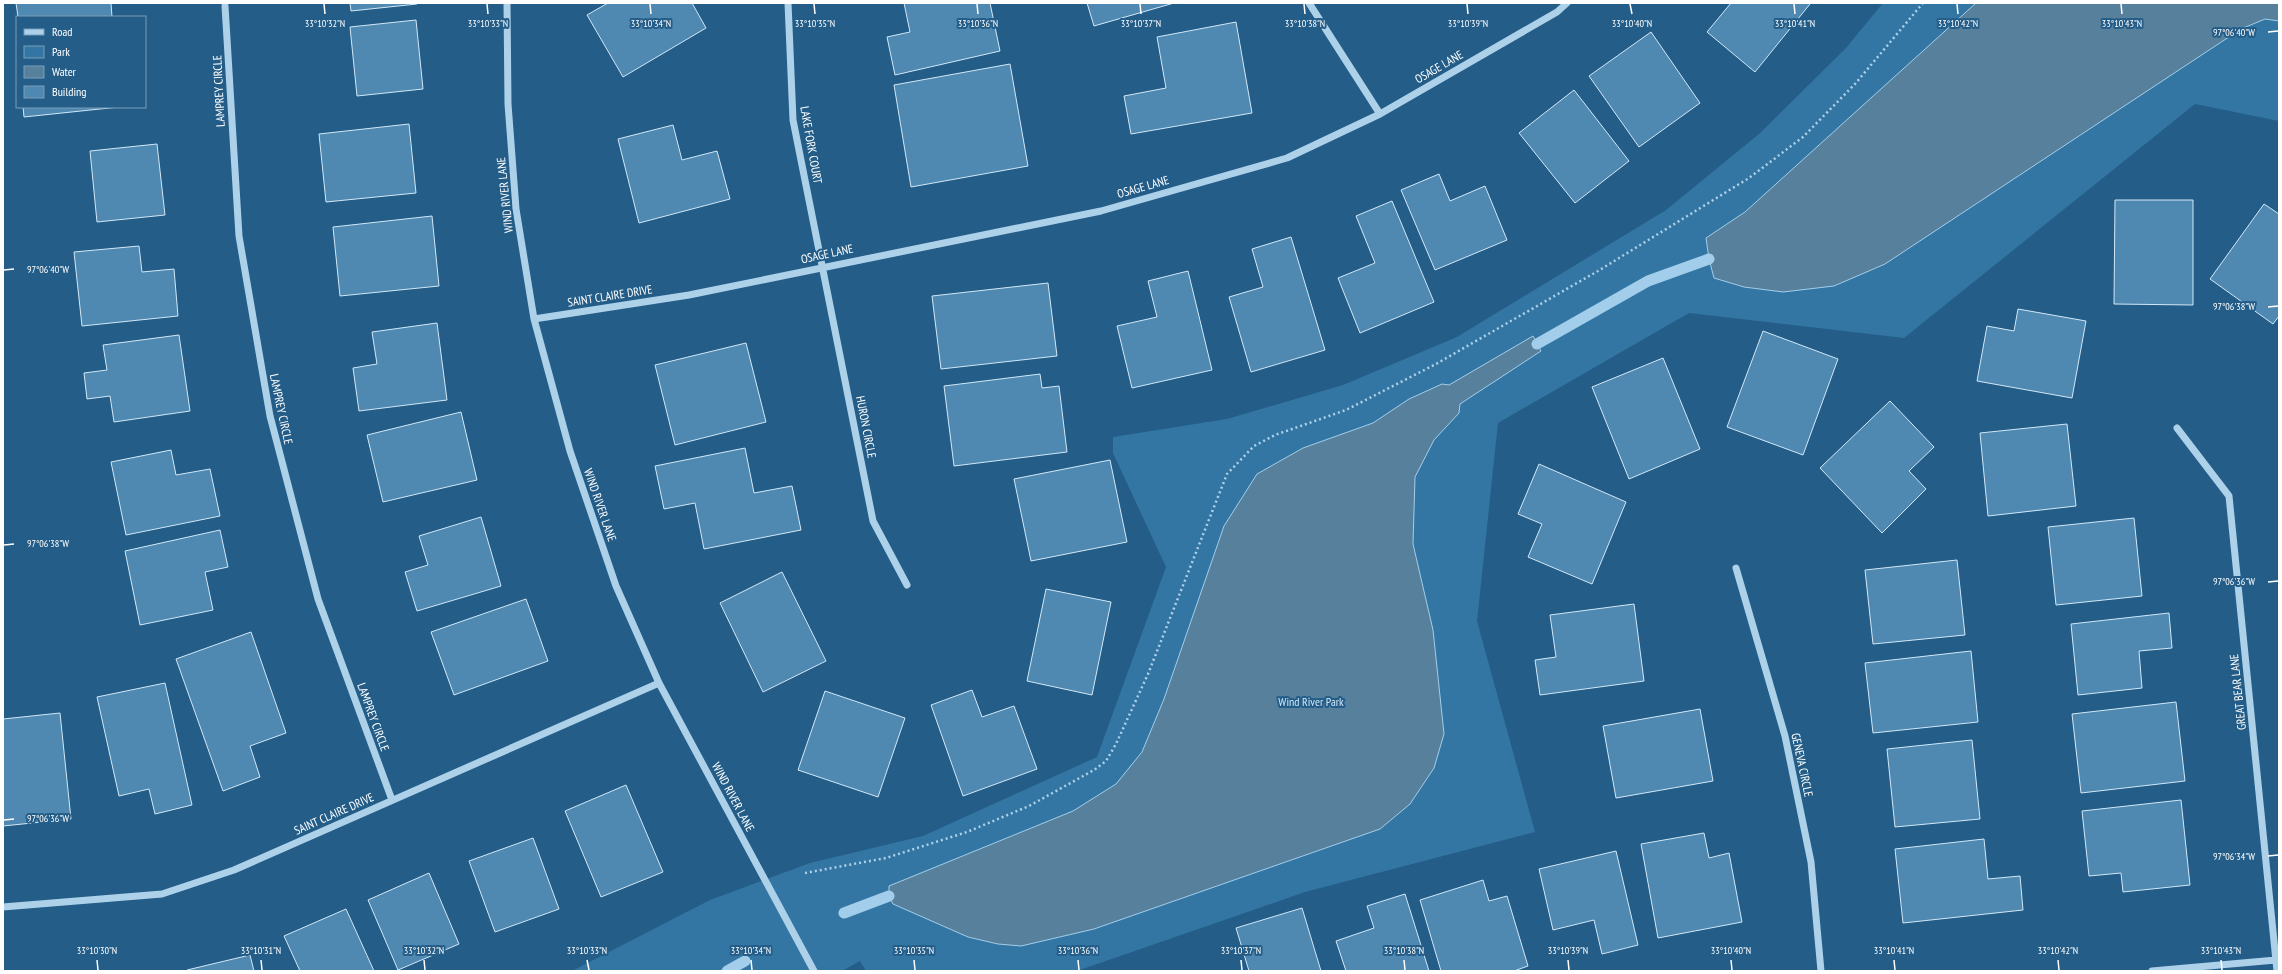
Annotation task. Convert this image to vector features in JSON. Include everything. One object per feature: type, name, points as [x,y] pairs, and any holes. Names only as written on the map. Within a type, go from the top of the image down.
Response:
[{"type":"street","name":"WIND RIVER LANE","points":[[508,3],[508,104],[516,209],[534,319],[570,450],[616,586],[659,682],[814,971]]},
{"type":"street","name":"LAKE FORK COURT","points":[[788,3],[793,120],[824,266]]},
{"type":"street","points":[[1309,3],[1380,114]]},
{"type":"street","name":"OSAGE LANE","points":[[689,295],[824,266],[1101,211],[1288,158],[1380,114],[1557,12],[1567,3]]},
{"type":"street","name":"LAMPREY CIRCLE","points":[[225,6],[239,236],[270,416],[318,599],[392,800]]},
{"type":"street","name":"HURON CIRCLE","points":[[824,266],[873,521],[907,585]]},
{"type":"street","name":"SAINT CLAIRE DRIVE","points":[[534,319],[689,295]]},
{"type":"street","name":"GREAT BEAR LANE","points":[[2177,428],[2229,496],[2277,971]]},
{"type":"street","name":"GENEVA CIRCLE","points":[[1736,568],[1785,736],[1808,847],[1821,971]]},
{"type":"street","name":"SAINT CLAIRE DRIVE","points":[[3,907],[162,894],[234,870],[659,682]]},
{"type":"street","points":[[2152,971],[2276,960]]},
{"type":"path","points":[[805,873],[886,858],[967,832],[1029,806],[1094,770],[1106,761],[1116,744],[1148,674],[1227,474],[1254,446],[1275,435],[1346,410],[1436,364],[1598,271],[1749,178],[1803,137],[1855,84],[1923,3]]},
{"type":"green space","name":"Wind River Park","points":[[1883,3],[2279,3],[2279,121],[2195,104],[1904,338],[1689,313],[1498,423],[1477,621],[1535,832],[1305,892],[1077,971],[866,971],[860,961],[842,971],[572,971],[710,900],[810,863],[923,836],[1097,757],[1166,567],[1113,453],[1113,437],[1227,419],[1343,385],[1457,337],[1666,210],[1759,134],[1846,48]]},
{"type":"water","points":[[1976,3],[2279,3],[2279,21],[2265,19],[2241,29],[1885,264],[1834,286],[1783,292],[1744,287],[1714,278],[1706,238],[1745,212]]},
{"type":"water","points":[[1533,336],[1541,351],[1460,404],[1459,413],[1434,440],[1415,477],[1413,544],[1433,630],[1444,734],[1434,768],[1410,804],[1380,829],[1094,929],[1021,946],[998,944],[968,937],[893,904],[889,896],[889,886],[1073,811],[1116,784],[1142,752],[1164,699],[1224,526],[1257,474],[1303,448],[1373,423],[1409,399],[1442,384],[1449,385]]},
{"type":"building","points":[[16,3],[111,3],[112,16],[18,16]]},
{"type":"building","points":[[350,3],[417,3],[417,4],[351,11]]},
{"type":"building","points":[[608,3],[692,3],[706,28],[623,77],[587,15]]},
{"type":"building","points":[[904,3],[990,3],[1000,51],[895,75],[887,37],[910,32]]},
{"type":"building","points":[[1087,3],[1174,3],[1094,26]]},
{"type":"building","points":[[1731,3],[1810,4],[1755,72],[1707,32]]},
{"type":"building","points":[[416,20],[423,89],[357,96],[350,27]]},
{"type":"building","points":[[1236,22],[1252,113],[1131,134],[1124,96],[1166,88],[1157,37]]},
{"type":"building","points":[[1651,32],[1700,103],[1639,147],[1589,76]]},
{"type":"building","points":[[1010,64],[1028,166],[911,187],[894,85]]},
{"type":"building","points":[[1574,90],[1629,161],[1575,203],[1519,133]]},
{"type":"building","points":[[23,108],[110,108],[24,117]]},
{"type":"building","points":[[409,124],[416,193],[326,202],[319,134]]},
{"type":"building","points":[[673,125],[682,160],[717,151],[730,199],[639,223],[618,139]]},
{"type":"building","points":[[157,144],[165,215],[97,222],[90,151]]},
{"type":"building","points":[[1439,174],[1450,201],[1485,186],[1507,240],[1435,270],[1401,190]]},
{"type":"building","points":[[2115,200],[2193,200],[2193,305],[2114,304]]},
{"type":"building","points":[[1392,201],[1434,302],[1360,333],[1338,278],[1375,263],[1356,216]]},
{"type":"building","points":[[2264,204],[2279,214],[2279,316],[2273,324],[2210,279]]},
{"type":"building","points":[[432,216],[439,286],[340,296],[333,227]]},
{"type":"building","points":[[1291,237],[1325,350],[1251,372],[1229,297],[1263,287],[1252,249]]},
{"type":"building","points":[[139,246],[142,272],[174,269],[178,316],[82,326],[74,252]]},
{"type":"building","points":[[1188,271],[1212,370],[1132,388],[1117,326],[1157,317],[1148,281]]},
{"type":"building","points":[[1048,283],[1057,356],[941,369],[932,296]]},
{"type":"building","points":[[2018,309],[2086,321],[2072,398],[1977,381],[1987,326],[2014,331]]},
{"type":"building","points":[[437,323],[447,400],[359,411],[353,368],[377,364],[372,332]]},
{"type":"building","points":[[1763,331],[1838,359],[1803,455],[1727,427]]},
{"type":"building","points":[[179,335],[190,411],[114,422],[110,396],[87,399],[84,373],[107,370],[103,345]]},
{"type":"building","points":[[746,343],[766,422],[675,445],[655,365]]},
{"type":"building","points":[[1663,358],[1700,449],[1629,479],[1592,387]]},
{"type":"building","points":[[1040,374],[1042,388],[1059,386],[1067,452],[954,466],[944,386]]},
{"type":"building","points":[[1890,401],[1934,447],[1909,471],[1926,489],[1882,533],[1820,468]]},
{"type":"building","points":[[461,412],[477,480],[383,502],[367,435]]},
{"type":"building","points":[[2067,424],[2076,506],[1988,516],[1980,433]]},
{"type":"building","points":[[745,448],[754,493],[792,486],[801,530],[704,549],[695,503],[664,509],[655,466]]},
{"type":"building","points":[[171,450],[176,475],[210,469],[220,516],[126,535],[111,462]]},
{"type":"building","points":[[1110,460],[1127,542],[1031,561],[1014,479]]},
{"type":"building","points":[[1539,464],[1626,502],[1592,584],[1528,557],[1542,524],[1518,514]]},
{"type":"building","points":[[481,517],[501,586],[417,611],[405,572],[428,565],[419,536]]},
{"type":"building","points":[[2134,518],[2142,596],[2056,605],[2048,527]]},
{"type":"building","points":[[220,530],[228,567],[205,572],[213,610],[140,625],[125,551]]},
{"type":"building","points":[[1957,560],[1965,635],[1873,644],[1865,570]]},
{"type":"building","points":[[782,572],[826,661],[763,692],[720,603]]},
{"type":"building","points":[[1046,589],[1111,602],[1092,695],[1027,681]]},
{"type":"building","points":[[526,599],[548,661],[454,695],[431,632]]},
{"type":"building","points":[[1634,604],[1644,681],[1540,695],[1535,660],[1556,657],[1550,615]]},
{"type":"building","points":[[2169,613],[2172,648],[2139,651],[2142,688],[2078,695],[2071,624]]},
{"type":"building","points":[[251,632],[286,733],[250,746],[260,777],[223,791],[176,659]]},
{"type":"building","points":[[1971,651],[1978,722],[1873,733],[1865,663]]},
{"type":"building","points":[[165,683],[192,805],[155,814],[149,789],[119,796],[97,697]]},
{"type":"building","points":[[972,690],[982,717],[1014,706],[1037,769],[963,796],[931,705]]},
{"type":"building","points":[[825,691],[905,718],[878,797],[798,770]]},
{"type":"building","points":[[2176,702],[2185,781],[2081,793],[2072,714]]},
{"type":"building","points":[[1700,709],[1713,781],[1616,798],[1603,726]]},
{"type":"building","points":[[60,713],[71,819],[3,826],[3,719]]},
{"type":"building","points":[[1972,740],[1980,819],[1895,827],[1887,749]]},
{"type":"building","points":[[626,785],[663,872],[601,897],[565,811]]},
{"type":"building","points":[[2181,800],[2190,885],[2123,892],[2121,873],[2089,876],[2082,811]]},
{"type":"building","points":[[1704,833],[1709,858],[1729,853],[1742,922],[1658,938],[1641,844]]},
{"type":"building","points":[[533,838],[559,909],[495,932],[469,861]]},
{"type":"building","points":[[1984,839],[1988,879],[2020,876],[2023,910],[1903,923],[1895,849]]},
{"type":"building","points":[[1616,851],[1638,945],[1602,954],[1594,920],[1553,930],[1539,869]]},
{"type":"building","points":[[429,873],[459,944],[398,970],[368,900]]},
{"type":"building","points":[[1483,880],[1489,901],[1507,896],[1528,966],[1514,971],[1441,971],[1420,900]]},
{"type":"building","points":[[1405,894],[1429,971],[1346,971],[1336,941],[1374,928],[1367,906]]},
{"type":"building","points":[[1302,908],[1321,971],[1249,971],[1236,928]]},
{"type":"building","points":[[346,909],[374,971],[300,971],[284,936]]},
{"type":"building","points":[[250,955],[254,971],[187,971],[187,970]]},
{"type":"waterway","points":[[1537,344],[1648,281],[1709,259]]},
{"type":"waterway","points":[[844,913],[889,896]]},
{"type":"waterway","points":[[727,971],[745,961]]}]
